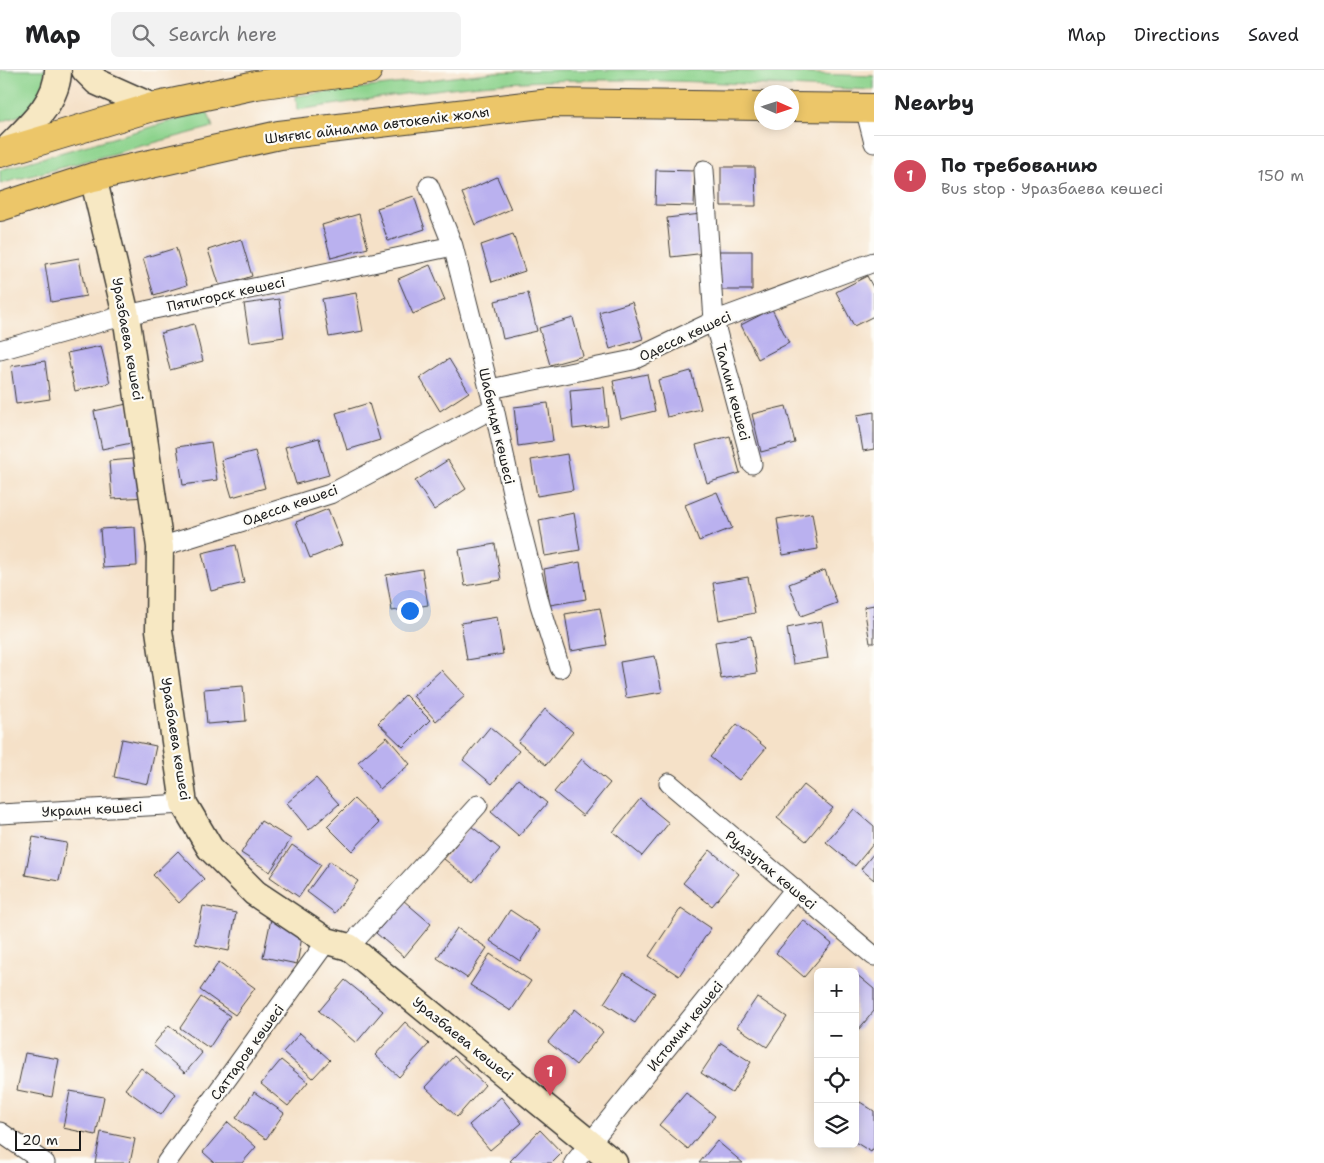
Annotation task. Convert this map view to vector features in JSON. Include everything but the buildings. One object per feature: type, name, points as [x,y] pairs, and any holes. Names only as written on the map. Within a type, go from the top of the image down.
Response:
[{"type":"main road","points":[[3,152],[153,107],[256,85],[368,70]]},
{"type":"main road","name":"Шығыс айналма автокөлік жолы","points":[[0,207],[93,177],[279,135],[550,103],[754,106]]},
{"type":"main road","points":[[799,107],[870,108]]},
{"type":"street","points":[[3,152],[43,110],[58,80],[58,70]]},
{"type":"street","points":[[85,70],[97,82],[153,107]]},
{"type":"street","points":[[870,108],[874,143]]},
{"type":"street","name":"Таллин көшесі","points":[[704,170],[714,321],[752,464]]},
{"type":"street","name":"Уразбаева көшесі","points":[[93,177],[126,315],[160,547],[159,630],[184,804],[210,848],[255,893],[338,944],[591,1142],[614,1163]]},
{"type":"street","name":"Шабынды көшесі","points":[[428,186],[453,246],[490,389],[515,506],[540,605],[560,668]]},
{"type":"street","name":"Пятигорск көшесі","points":[[0,350],[126,315],[453,246]]},
{"type":"street","name":"Одесса көшесі","points":[[490,389],[633,360],[714,321],[874,262]]},
{"type":"street","name":"Одесса көшесі","points":[[160,547],[330,494],[494,408]]},
{"type":"street","name":"Рудзутак көшесі","points":[[668,783],[874,956]]},
{"type":"street","name":"Украин көшесі","points":[[0,814],[184,804]]},
{"type":"street","name":"Саттаров көшесі","points":[[166,1163],[338,944],[478,805]]},
{"type":"street","name":"Истомин көшесі","points":[[574,1163],[795,889]]},
{"type":"street","points":[[0,1132],[45,1163]]},
{"type":"green space","points":[[0,70],[45,70],[42,93],[35,106],[30,111],[0,122]]},
{"type":"green space","points":[[700,70],[874,76],[874,90],[683,81],[540,81],[443,89],[297,110],[296,96],[495,72]]},
{"type":"green space","points":[[207,111],[213,127],[0,184],[0,170]]},
{"type":"place","name":"По требованию","points":[[550,1096]]}]
